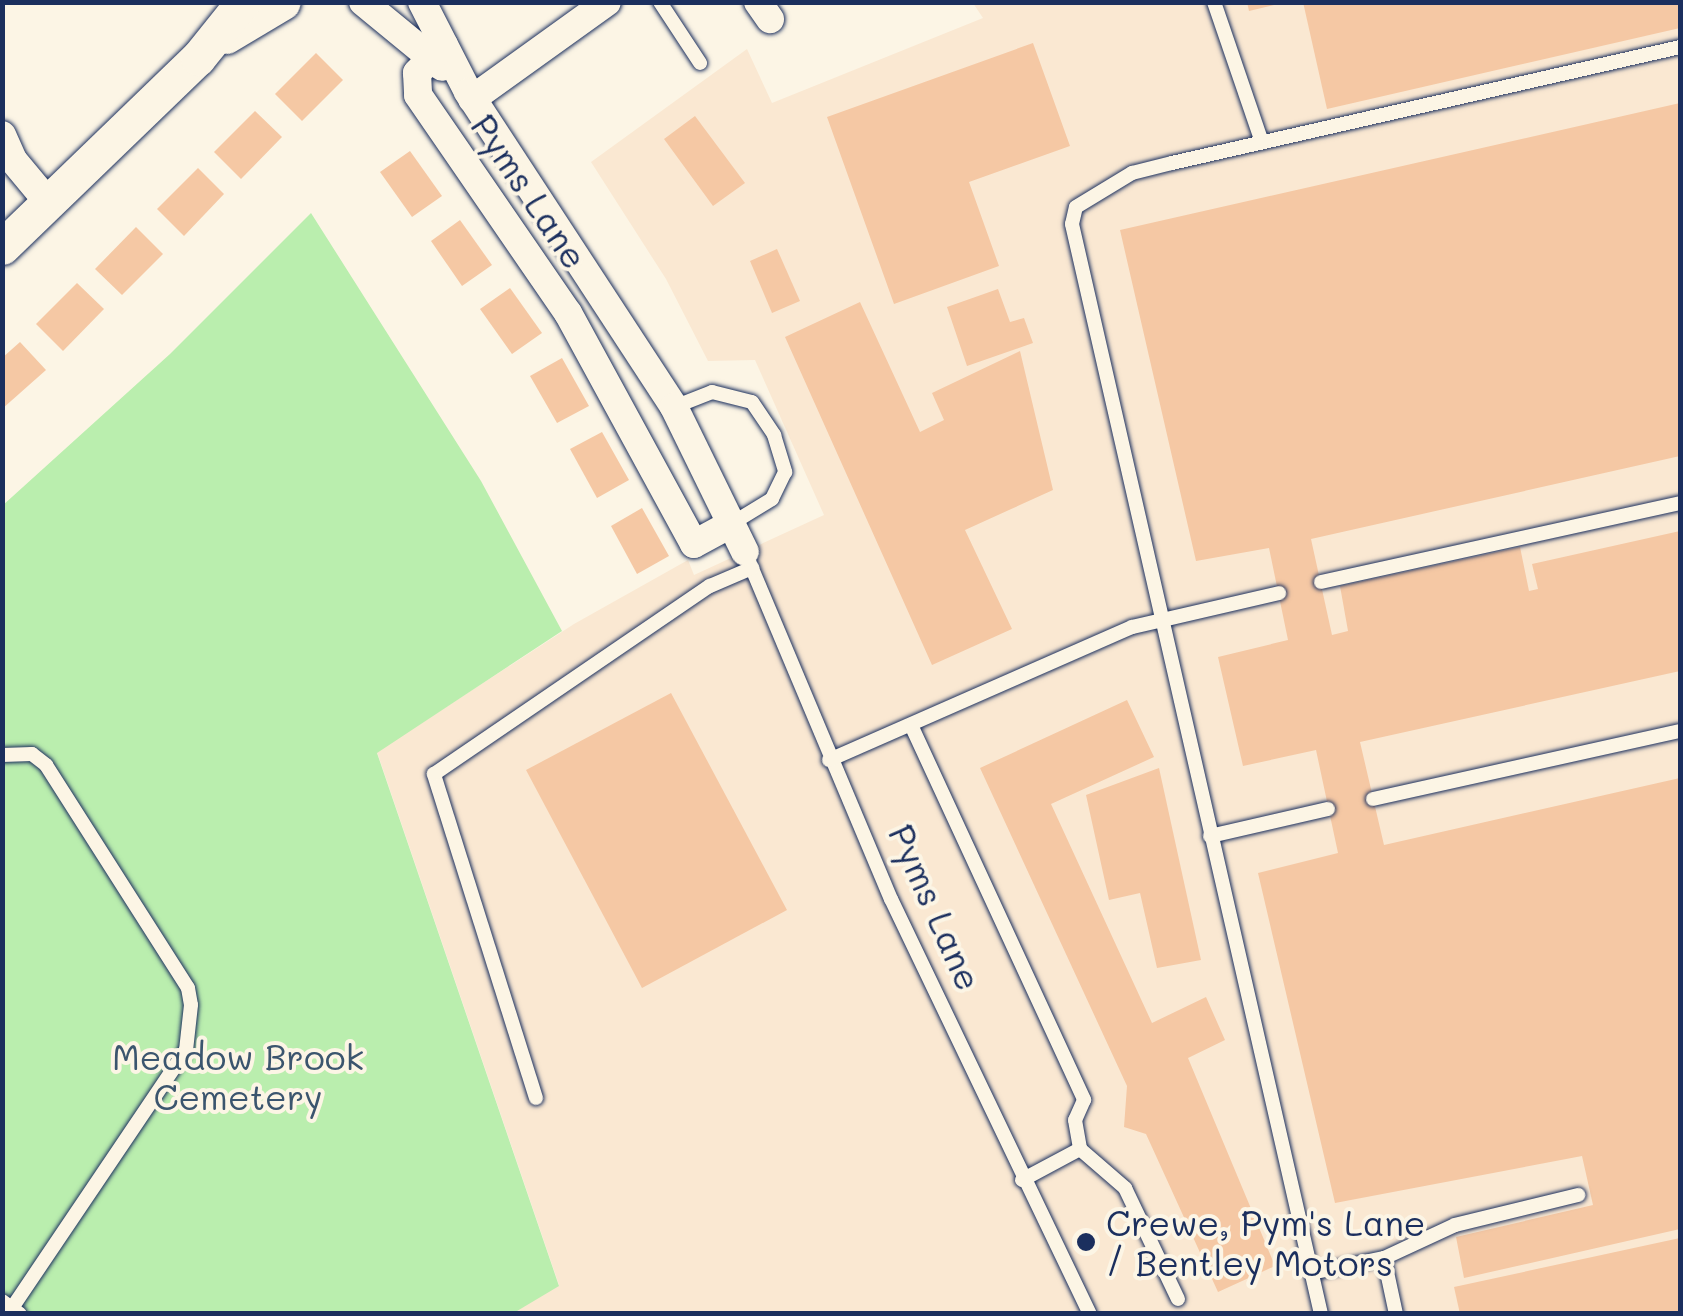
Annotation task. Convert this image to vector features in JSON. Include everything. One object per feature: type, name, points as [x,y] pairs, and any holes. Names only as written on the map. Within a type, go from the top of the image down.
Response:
[{"type":"street","points":[[2,246],[198,58],[243,2]]},
{"type":"street","points":[[198,58],[283,2]]},
{"type":"street","name":"Pyms Lane","points":[[363,2],[436,50],[470,96],[674,407],[749,560]]},
{"type":"street","name":"Pyms Lane","points":[[422,2],[436,50]]},
{"type":"street","points":[[470,96],[607,2]]},
{"type":"street","name":"Pyms Lane","points":[[436,50],[417,74],[418,95],[568,313],[694,544],[732,524]]},
{"type":"street","points":[[2,135],[13,160],[48,202]]},
{"type":"lane","points":[[660,2],[700,63]]},
{"type":"lane","points":[[1214,2],[1262,142]]},
{"type":"lane","points":[[1321,1314],[1072,224],[1076,207],[1094,191],[1132,174],[1680,48]]},
{"type":"lane","points":[[674,407],[712,392],[752,402],[774,435],[784,472],[772,498],[732,524]]},
{"type":"lane","points":[[1321,582],[1680,503]]},
{"type":"lane","points":[[536,1098],[434,774],[749,560]]},
{"type":"lane","name":"Pyms Lane","points":[[749,560],[829,760],[1022,1180],[1090,1314]]},
{"type":"lane","points":[[829,760],[1162,616],[1279,593]]},
{"type":"lane","points":[[911,725],[1084,1100],[1075,1120],[1080,1149],[1125,1188],[1178,1299]]},
{"type":"lane","points":[[1373,799],[1680,732]]},
{"type":"lane","points":[[2,755],[32,754],[46,765],[188,988],[191,1006],[186,1050],[12,1307]]},
{"type":"lane","points":[[1210,836],[1328,809]]},
{"type":"lane","points":[[1022,1180],[1080,1149]]},
{"type":"lane","points":[[1312,1273],[1384,1258],[1455,1225],[1578,1195]]},
{"type":"lane","points":[[1384,1258],[1396,1314]]},
{"type":"shaded area","points":[[973,3],[1680,3],[1680,1313],[512,1313],[559,1285],[377,752],[574,624],[688,560],[694,575],[824,515],[755,360],[708,361],[666,279],[591,162],[747,49],[772,103],[983,18]]},
{"type":"green space","name":"Meadow Brook Cemetery","points":[[311,213],[481,481],[562,631],[377,753],[559,1286],[512,1314],[3,1313],[2,506],[170,354]]},
{"type":"building","points":[[1247,2],[1278,2],[1278,4],[1249,11]]},
{"type":"building","points":[[1303,2],[1680,2],[1680,28],[1327,109]]},
{"type":"building","points":[[1033,43],[1070,146],[969,182],[999,266],[894,304],[827,117]]},
{"type":"building","points":[[316,53],[343,80],[302,121],[275,94]]},
{"type":"building","points":[[1680,103],[1680,456],[1311,539],[1332,635],[1348,631],[1340,586],[1520,547],[1529,591],[1538,589],[1532,564],[1680,531],[1680,671],[1360,742],[1384,845],[1680,778],[1680,1229],[1464,1278],[1456,1237],[1593,1205],[1582,1156],[1335,1203],[1258,873],[1338,853],[1316,750],[1243,766],[1218,657],[1288,640],[1269,548],[1196,561],[1120,230]]},
{"type":"building","points":[[255,111],[282,137],[241,179],[214,152]]},
{"type":"building","points":[[695,116],[745,183],[713,206],[664,139]]},
{"type":"building","points":[[410,151],[442,196],[412,217],[380,172]]},
{"type":"building","points":[[198,168],[224,194],[184,236],[157,209]]},
{"type":"building","points":[[460,220],[492,265],[462,286],[431,241]]},
{"type":"building","points":[[136,227],[163,254],[122,295],[95,269]]},
{"type":"building","points":[[777,249],[800,301],[772,313],[750,261]]},
{"type":"building","points":[[77,283],[104,309],[63,351],[36,324]]},
{"type":"building","points":[[510,288],[542,333],[512,354],[480,309]]},
{"type":"building","points":[[998,289],[1010,322],[1024,318],[1033,343],[967,366],[947,307]]},
{"type":"building","points":[[860,302],[920,432],[944,420],[932,393],[1020,351],[1053,490],[965,530],[1012,629],[932,665],[785,337]]},
{"type":"building","points":[[20,342],[46,370],[2,409],[2,358]]},
{"type":"building","points":[[562,358],[589,406],[557,423],[530,376]]},
{"type":"building","points":[[602,432],[629,480],[597,498],[570,449]]},
{"type":"building","points":[[642,508],[669,556],[637,574],[611,526]]},
{"type":"building","points":[[671,693],[787,910],[642,988],[526,770]]},
{"type":"building","points":[[1127,700],[1154,757],[1051,804],[1152,1023],[1206,997],[1225,1040],[1188,1058],[1275,1266],[1218,1292],[1146,1134],[1124,1127],[1127,1086],[980,768]]},
{"type":"building","points":[[1159,768],[1201,960],[1157,968],[1140,893],[1109,900],[1086,795]]},
{"type":"building","points":[[1680,1238],[1680,1314],[1460,1314],[1454,1287]]},
{"type":"place","name":"Crewe, Pym's Lane / Bentley Motors","points":[[1086,1242]]}]
